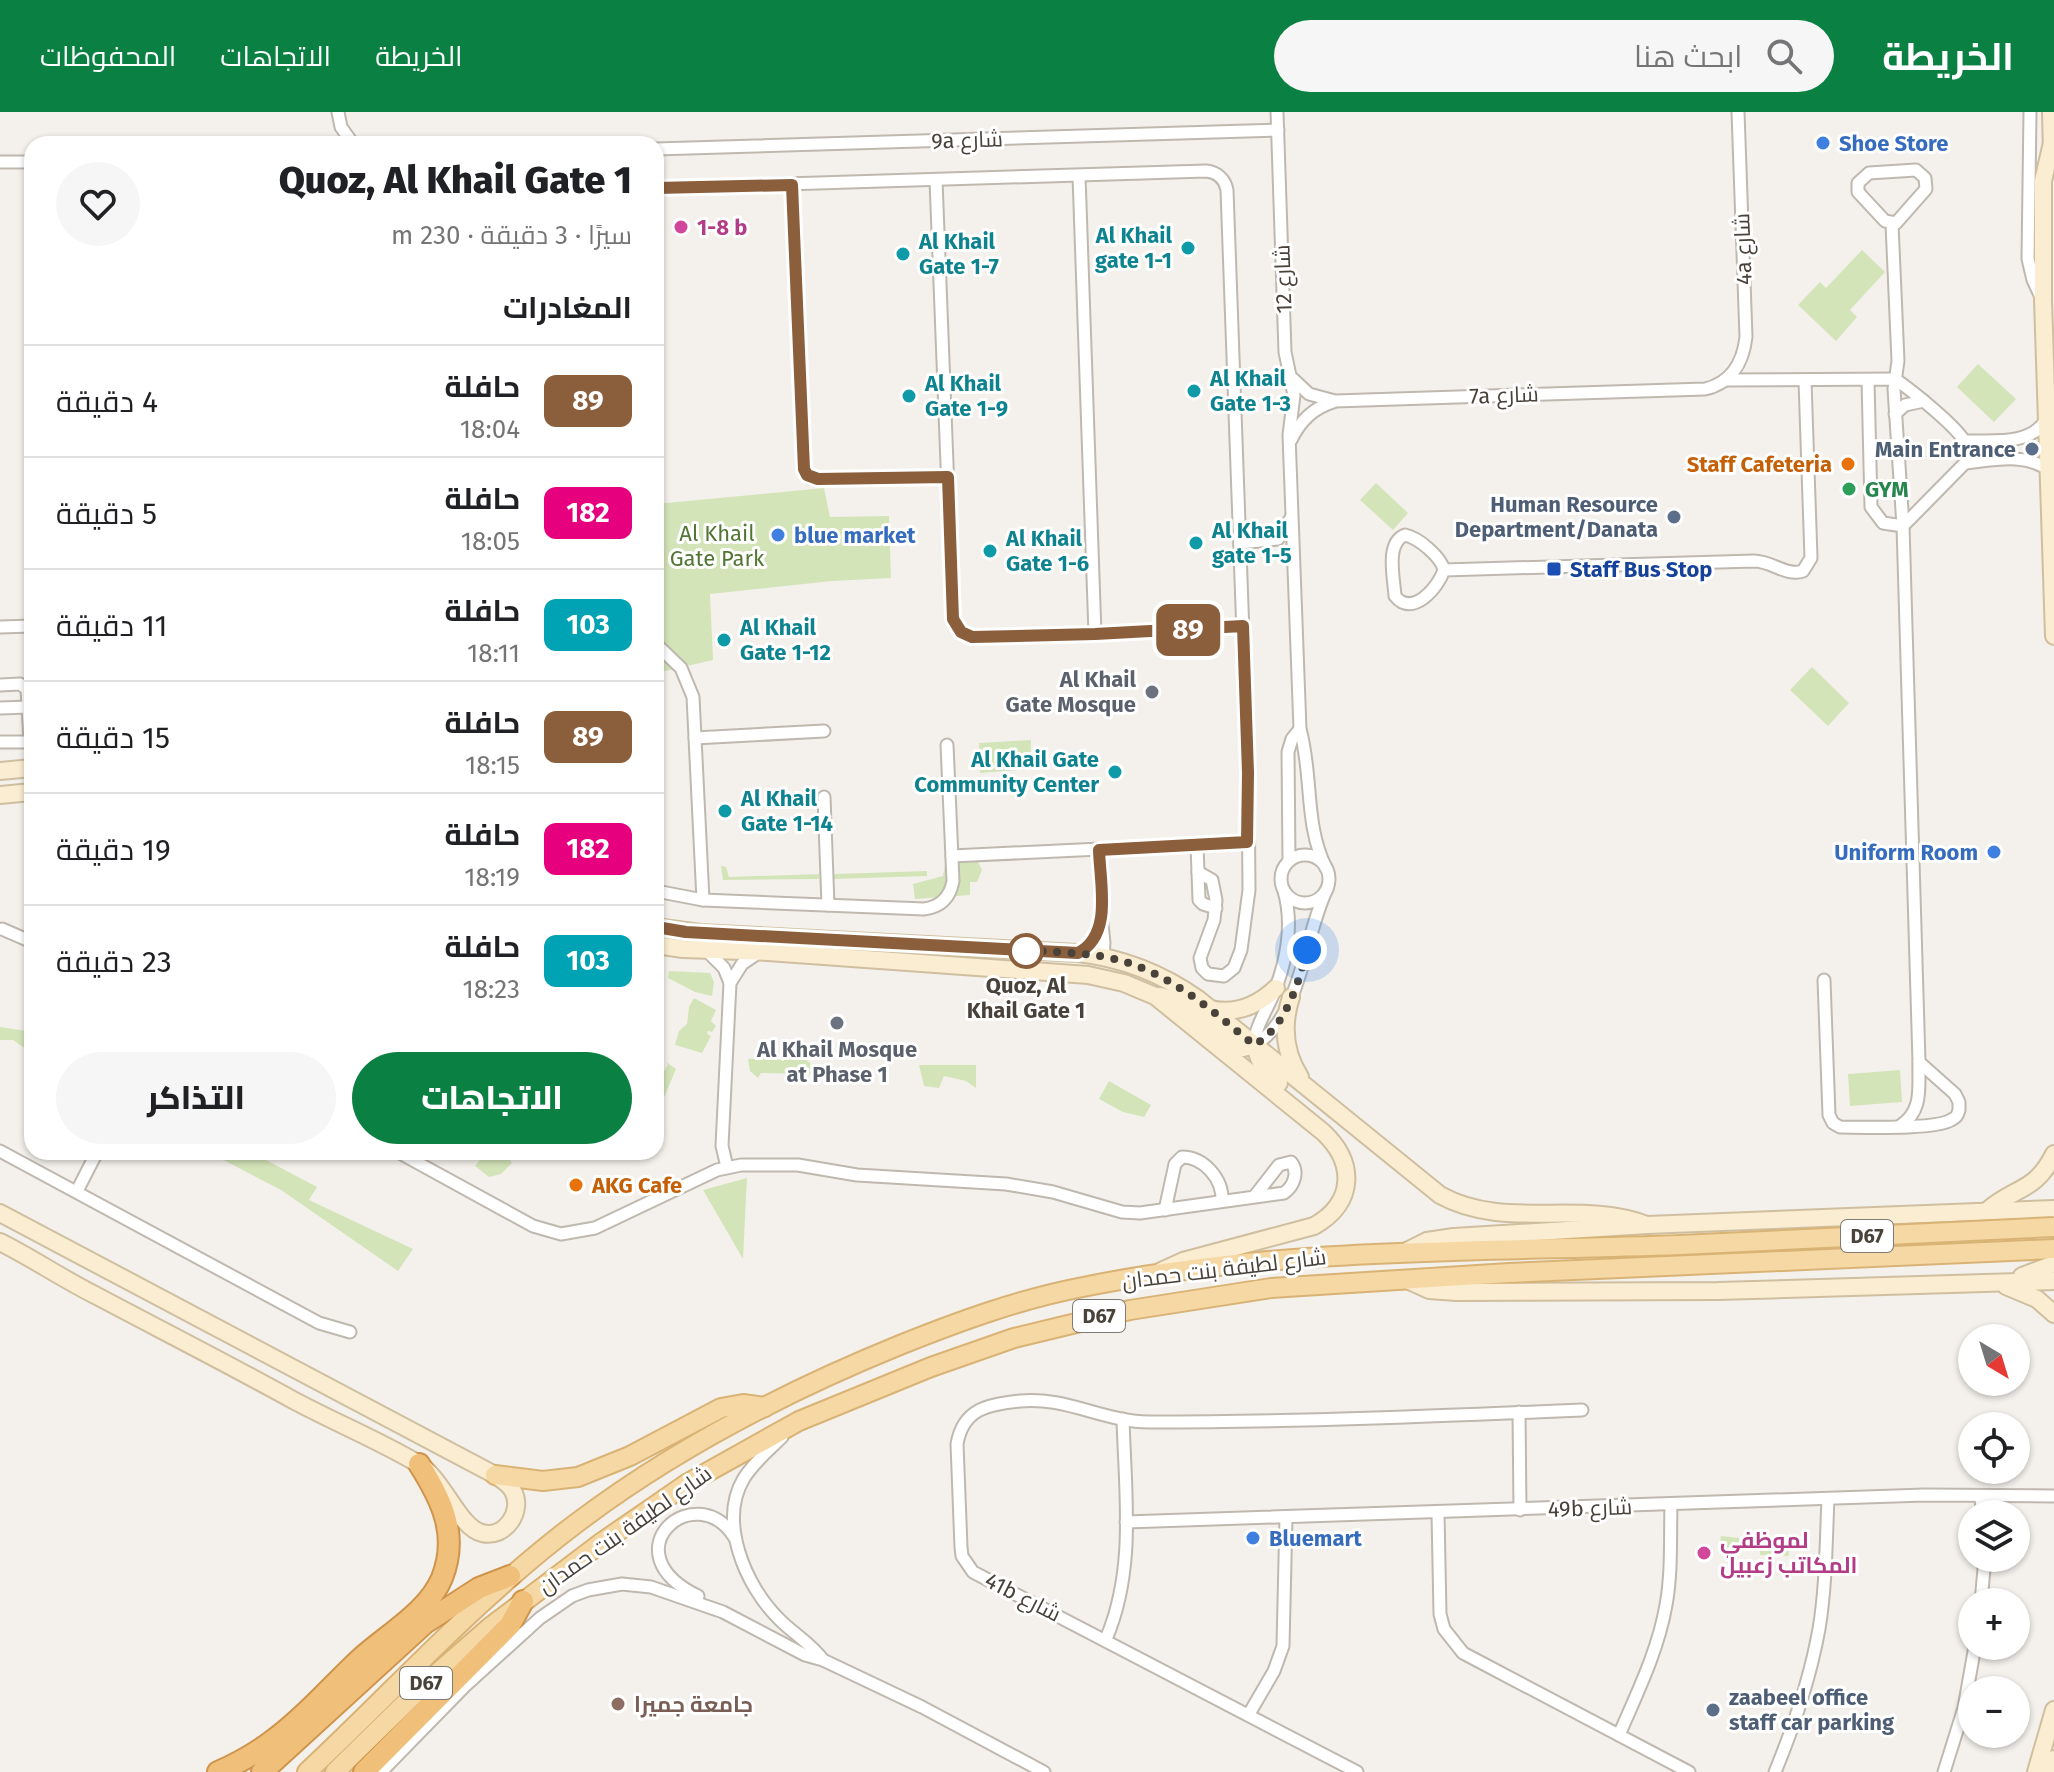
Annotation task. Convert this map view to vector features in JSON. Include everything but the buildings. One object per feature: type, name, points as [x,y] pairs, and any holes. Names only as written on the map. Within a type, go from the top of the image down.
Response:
[{"type":"highway","points":[[218,1772],[255,1753],[293,1725],[433,1592],[448,1556],[449,1538],[442,1503],[419,1464]]},
{"type":"highway","points":[[262,1772],[425,1623],[479,1588],[510,1576]]},
{"type":"highway","points":[[364,1772],[510,1625],[523,1601]]},
{"type":"main road","name":"شارع لطيفة بنت حمدان","points":[[307,1772],[510,1576],[578,1522],[640,1479],[765,1407],[876,1355],[997,1309],[1071,1289],[1152,1275],[1302,1257],[2054,1229]]},
{"type":"main road","name":"شارع لطيفة بنت حمدان","points":[[335,1772],[427,1682],[523,1601],[688,1483],[799,1421],[977,1350],[1078,1321],[1238,1292],[1403,1279],[2054,1249]]},
{"type":"main road","points":[[495,1475],[543,1481],[578,1477],[630,1456],[721,1408],[743,1404],[765,1407]]},
{"type":"street","points":[[338,112],[341,127],[347,136]]},
{"type":"street","name":"شارع 12","points":[[1277,112],[1285,352],[1294,395],[1289,444],[1300,729],[1306,754],[1312,826],[1326,868]]},
{"type":"street","name":"4a شارع","points":[[1727,380],[1742,356],[1746,337],[1738,112]]},
{"type":"street","points":[[2030,112],[2028,259],[2033,280],[2043,300]]},
{"type":"street","points":[[2051,112],[2054,191]]},
{"type":"street","name":"9a شارع","points":[[664,149],[1278,130]]},
{"type":"street","points":[[2052,143],[2045,162],[2043,181],[2043,300],[2054,636]]},
{"type":"street","points":[[0,162],[24,162]]},
{"type":"street","points":[[664,188],[1206,171],[1220,177],[1226,185],[1248,773],[1248,906],[1244,940],[1234,968],[1220,977],[1205,971],[1200,958],[1216,908],[1214,884],[1209,877],[1198,872]]},
{"type":"street","points":[[1874,172],[1919,172],[1926,182],[1926,189],[1892,224],[1859,196],[1858,183],[1864,175],[1874,172]]},
{"type":"street","points":[[1079,176],[1095,634]]},
{"type":"street","points":[[936,180],[953,619],[957,628],[972,637],[1243,626]]},
{"type":"street","points":[[792,185],[804,469],[814,479],[948,477]]},
{"type":"street","points":[[1892,224],[1898,361],[1895,414],[1903,526],[1919,1062],[1918,1105],[1912,1116],[1900,1126]]},
{"type":"street","name":"7a شارع","points":[[1290,374],[1309,394],[1335,401],[1705,389],[1727,380],[1895,379]]},
{"type":"street","points":[[1895,379],[1924,401],[1965,441],[1968,452],[1965,463],[1903,526]]},
{"type":"street","points":[[1868,380],[1871,507],[1883,523],[1903,526]]},
{"type":"street","points":[[1444,570],[1754,561],[1768,562],[1792,574],[1803,571],[1811,558],[1805,381]]},
{"type":"street","points":[[1289,444],[1297,427],[1310,414],[1335,401]]},
{"type":"street","points":[[1895,414],[1905,405],[1924,401]]},
{"type":"street","points":[[1965,441],[2027,437],[2046,420]]},
{"type":"street","points":[[1965,463],[2024,459],[2050,471]]},
{"type":"street","points":[[1900,488],[1907,500],[1925,504]]},
{"type":"street","points":[[1240,543],[1278,539],[1292,515]]},
{"type":"street","points":[[1402,536],[1412,536],[1442,563],[1444,570],[1442,577],[1418,603],[1407,605],[1400,602],[1395,596],[1394,543],[1402,536]]},
{"type":"street","points":[[0,627],[24,626]]},
{"type":"street","points":[[664,651],[675,660],[686,677],[693,697],[703,900]]},
{"type":"street","points":[[0,685],[24,686]]},
{"type":"street","points":[[0,708],[24,707]]},
{"type":"street","name":"شارع 12","points":[[1289,861],[1288,752],[1292,739],[1300,729]]},
{"type":"street","points":[[695,738],[824,731]]},
{"type":"street","points":[[0,742],[24,742]]},
{"type":"street","points":[[664,893],[703,900],[828,905],[931,908],[943,902],[953,881],[947,745]]},
{"type":"street","points":[[0,771],[24,769]]},
{"type":"street","points":[[0,795],[24,793]]},
{"type":"street","points":[[824,797],[828,905]]},
{"type":"street","points":[[952,856],[1247,842]]},
{"type":"street","points":[[1197,845],[1199,900],[1216,908]]},
{"type":"street","points":[[1055,973],[1091,970],[1103,956],[1099,850]]},
{"type":"street","points":[[1152,1275],[1183,1261],[1314,1226],[1339,1205],[1345,1191],[1347,1151],[1339,1135],[1266,1072],[1254,1045],[1257,1028],[1276,988],[1289,935],[1289,913],[1281,881],[1283,870],[1289,861],[1305,855],[1314,857],[1326,868],[1329,878],[1312,924],[1285,1026],[1289,1056],[1298,1075],[1311,1091]]},
{"type":"street","points":[[1284,891],[1291,899],[1312,903],[1327,889]]},
{"type":"street","points":[[1078,953],[1094,941],[1101,922]]},
{"type":"street","points":[[664,928],[1103,956],[1160,976],[1210,1009],[1440,1195],[1457,1204],[1493,1213],[1613,1216],[1647,1225]]},
{"type":"street","points":[[2,929],[24,939]]},
{"type":"street","points":[[664,946],[1055,973],[1112,980],[1181,1002],[1236,1046],[1243,1048],[1254,1045],[1271,1032],[1291,997]]},
{"type":"street","points":[[706,950],[719,961],[730,983],[722,1146],[727,1167]]},
{"type":"street","points":[[730,983],[742,964],[760,952]]},
{"type":"street","points":[[1824,980],[1831,1119],[1840,1127],[1939,1124],[1954,1119],[1959,1110],[1955,1094],[1919,1062]]},
{"type":"street","points":[[1210,1009],[1244,1009],[1256,1004],[1276,988]]},
{"type":"street","points":[[1155,996],[1323,1132],[1337,1149],[1346,1169]]},
{"type":"street","points":[[1918,1105],[1939,1124]]},
{"type":"street","points":[[0,1151],[319,1323],[350,1332]]},
{"type":"street","points":[[1986,1213],[2040,1176],[2054,1154]]},
{"type":"street","points":[[1165,1210],[1175,1164],[1182,1157],[1196,1161],[1215,1175],[1221,1187],[1222,1201]]},
{"type":"street","points":[[77,1191],[93,1160]]},
{"type":"street","points":[[413,1160],[533,1226],[561,1234],[595,1228],[727,1167],[798,1165],[857,1175],[1006,1184],[1053,1192],[1122,1212],[1140,1213],[1254,1197]]},
{"type":"street","points":[[1405,1252],[1427,1241],[1454,1237],[1647,1225],[2054,1209]]},
{"type":"street","points":[[0,1213],[495,1475],[513,1491],[517,1503],[515,1515],[508,1526],[497,1533],[474,1531],[447,1493],[419,1464],[93,1295],[0,1242]]},
{"type":"street","points":[[1986,1213],[2054,1229]]},
{"type":"street","points":[[1997,1283],[2054,1264]]},
{"type":"street","points":[[1403,1279],[1429,1290],[1456,1292],[1718,1291],[2054,1281]]},
{"type":"street","points":[[1997,1283],[2037,1299],[2054,1314]]},
{"type":"street","name":"41b شارع","points":[[1123,1419],[1045,1401],[1019,1401],[979,1409],[967,1418],[959,1430],[957,1444],[961,1547],[967,1565],[981,1577],[1106,1639],[1357,1772]]},
{"type":"street","points":[[1106,1639],[1118,1608],[1125,1575],[1123,1419],[1148,1423],[1582,1410]]},
{"type":"street","points":[[1519,1412],[1520,1510]]},
{"type":"street","points":[[799,1421],[752,1466],[743,1479],[733,1510],[737,1541],[745,1566],[763,1601],[823,1660]]},
{"type":"street","name":"49b شارع","points":[[1126,1522],[1924,1495],[2054,1496]]},
{"type":"street","points":[[1981,1496],[1981,1500]]},
{"type":"street","points":[[1775,1772],[1797,1716],[1814,1658],[1823,1598],[1828,1499]]},
{"type":"street","points":[[1619,1735],[1661,1629],[1670,1573],[1671,1505]]},
{"type":"street","points":[[1438,1513],[1440,1614],[1452,1642],[1476,1662],[1689,1772]]},
{"type":"street","points":[[715,1608],[679,1586],[666,1574],[659,1555],[659,1544],[663,1534],[679,1518],[700,1514],[722,1522],[737,1541]]},
{"type":"street","points":[[1249,1714],[1274,1671],[1283,1646],[1286,1517]]},
{"type":"street","points":[[381,1772],[507,1645],[548,1611],[572,1596],[605,1586],[638,1584],[715,1608],[805,1655],[823,1660],[922,1707],[1044,1772]]},
{"type":"street","points":[[1944,1772],[1964,1708],[1973,1660]]},
{"type":"street","points":[[2036,1772],[2054,1710]]},
{"type":"street","points":[[2050,1772],[2054,1759]]},
{"type":"green space","points":[[1862,250],[1885,272],[1850,310],[1857,317],[1836,341],[1798,305],[1820,282],[1826,288]]},
{"type":"green space","points":[[1978,364],[2016,399],[1994,422],[1957,387]]},
{"type":"green space","points":[[1376,483],[1408,513],[1393,530],[1360,500]]},
{"type":"green space","name":"Al Khail Gate Park","points":[[824,488],[830,517],[889,516],[891,578],[710,594],[713,660],[664,671],[664,503]]},
{"type":"green space","points":[[1812,667],[1849,703],[1828,726],[1790,690]]},
{"type":"green space","points":[[1031,740],[1030,769],[980,773],[979,743]]},
{"type":"green space","points":[[976,858],[982,870],[977,882],[970,882],[970,895],[915,899],[913,884],[943,876],[946,859]]},
{"type":"green space","points":[[721,866],[726,867],[729,877],[819,874],[819,879],[723,880]]},
{"type":"green space","points":[[927,871],[927,876],[834,879],[834,874]]},
{"type":"green space","points":[[669,971],[710,973],[714,982],[712,996],[695,992],[668,978]]},
{"type":"green space","points":[[694,998],[716,1010],[711,1021],[716,1026],[712,1032],[708,1031],[707,1034],[711,1036],[702,1053],[675,1045],[679,1031],[687,1024],[689,1007]]},
{"type":"green space","points":[[0,1027],[24,1031],[24,1048],[13,1040],[0,1040]]},
{"type":"green space","points":[[788,1056],[803,1057],[810,1063],[810,1074],[761,1073],[758,1078],[750,1071],[748,1059],[773,1057],[783,1061]]},
{"type":"green space","points":[[666,1062],[676,1069],[664,1098],[664,1071],[668,1065]]},
{"type":"green space","points":[[919,1065],[976,1065],[976,1088],[966,1081],[944,1076],[939,1088],[924,1086]]},
{"type":"green space","points":[[1900,1070],[1902,1102],[1850,1106],[1848,1074]]},
{"type":"green space","points":[[1109,1081],[1151,1105],[1144,1117],[1123,1112],[1099,1099]]},
{"type":"green space","points":[[223,1160],[266,1160],[317,1187],[309,1200],[413,1249],[398,1271],[281,1190]]},
{"type":"green space","points":[[480,1160],[510,1160],[512,1163],[501,1174],[489,1177],[475,1166]]},
{"type":"green space","points":[[747,1178],[743,1259],[703,1190]]},
{"type":"green space","points":[[1721,1536],[1739,1538],[1738,1552],[1719,1550]]},
{"type":"green space","points":[[1760,1537],[1787,1538],[1789,1556],[1760,1555]]},
{"type":"bus line","name":"89","points":[[664,188],[792,185],[804,469],[814,479],[948,477],[953,619],[957,628],[972,637],[1243,626],[1248,773],[1247,842],[1099,850],[1100,928],[1089,946],[1078,953],[664,928]]},
{"type":"place","name":"Shoe Store","points":[[1823,143]]},
{"type":"place","name":"1-8 b","points":[[681,227]]},
{"type":"place","name":"Al Khail gate 1-1","points":[[1188,248]]},
{"type":"place","name":"Al Khail Gate 1-7","points":[[903,254]]},
{"type":"place","name":"Al Khail Gate 1-3","points":[[1194,391]]},
{"type":"place","name":"Al Khail Gate 1-9","points":[[909,396]]},
{"type":"place","name":"Main Entrance","points":[[2032,449]]},
{"type":"place","name":"Staff Cafeteria","points":[[1848,464]]},
{"type":"place","name":"GYM","points":[[1849,489]]},
{"type":"place","name":"Human Resource Department/Danata","points":[[1674,517]]},
{"type":"place","name":"blue market","points":[[778,535]]},
{"type":"place","name":"Al Khail gate 1-5","points":[[1196,543]]},
{"type":"place","name":"Al Khail Gate 1-6","points":[[990,551]]},
{"type":"place","name":"Staff Bus Stop","points":[[1554,569]]},
{"type":"place","name":"Al Khail Gate 1-12","points":[[724,640]]},
{"type":"place","name":"Al Khail Gate Mosque","points":[[1152,692]]},
{"type":"place","name":"Al Khail Gate Community Center","points":[[1115,772]]},
{"type":"place","name":"Al Khail Gate 1-14","points":[[725,811]]},
{"type":"place","name":"Uniform Room","points":[[1994,852]]},
{"type":"place","name":"Quoz, Al Khail Gate 1","points":[[1026,951]]},
{"type":"place","name":"Al Khail Mosque at Phase 1","points":[[837,1023]]},
{"type":"place","name":"AKG Cafe","points":[[576,1185]]},
{"type":"place","name":"Bluemart","points":[[1253,1538]]},
{"type":"place","name":"لموظفي المكاتب زعبيل","points":[[1704,1553]]},
{"type":"place","name":"جامعة جميرا","points":[[618,1704]]},
{"type":"place","name":"zaabeel office staff car parking","points":[[1713,1710]]},
{"type":"route","points":[[1026,951],[1020,950],[1103,956],[1132,964],[1186,991],[1254,1045],[1271,1032],[1281,1016],[1298,980],[1307,950]]}]
